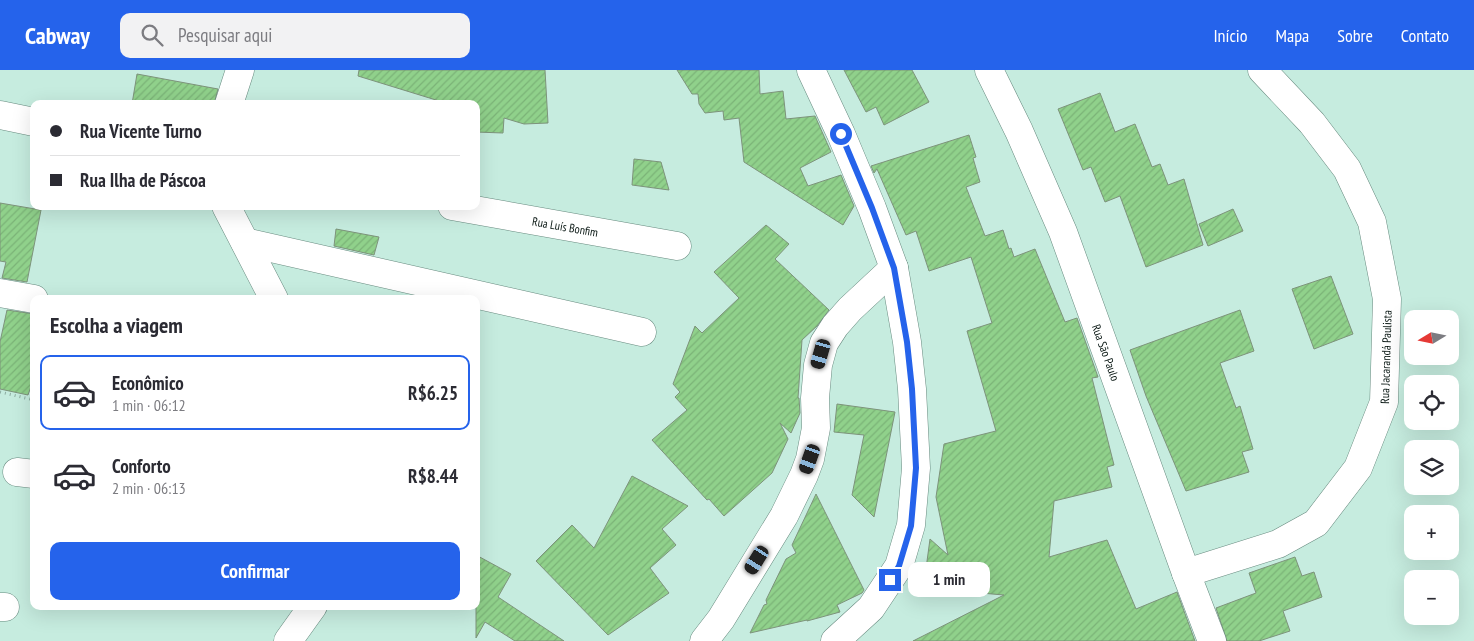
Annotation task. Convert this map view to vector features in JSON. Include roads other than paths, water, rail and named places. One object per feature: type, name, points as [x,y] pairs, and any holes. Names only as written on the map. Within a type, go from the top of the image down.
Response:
[{"type":"street","points":[[230,100],[240,70]]},
{"type":"street","points":[[811,70],[841,134],[872,208],[894,268],[907,342],[912,389],[916,468],[911,526],[899,566],[871,608],[835,641]]},
{"type":"street","name":"Rua São Paulo","points":[[989,70],[1019,131],[1064,232],[1212,641]]},
{"type":"street","name":"Rua Jacarandá Paulista","points":[[1186,573],[1278,544],[1316,523],[1358,468],[1384,402],[1387,298],[1372,222],[1347,169],[1312,123],[1262,70]]},
{"type":"street","points":[[0,115],[30,121]]},
{"type":"street","points":[[228,210],[272,295]]},
{"type":"street","name":"Rua Luís Bonfim","points":[[474,210],[677,246]]},
{"type":"street","points":[[245,242],[479,295]]},
{"type":"street","points":[[704,641],[721,619],[779,524],[804,475],[810,459],[816,428],[814,398],[818,365],[824,342],[850,309],[894,268]]},
{"type":"street","points":[[0,293],[30,298]]},
{"type":"street","points":[[480,295],[642,332]]},
{"type":"street","points":[[288,641],[310,610]]}]
